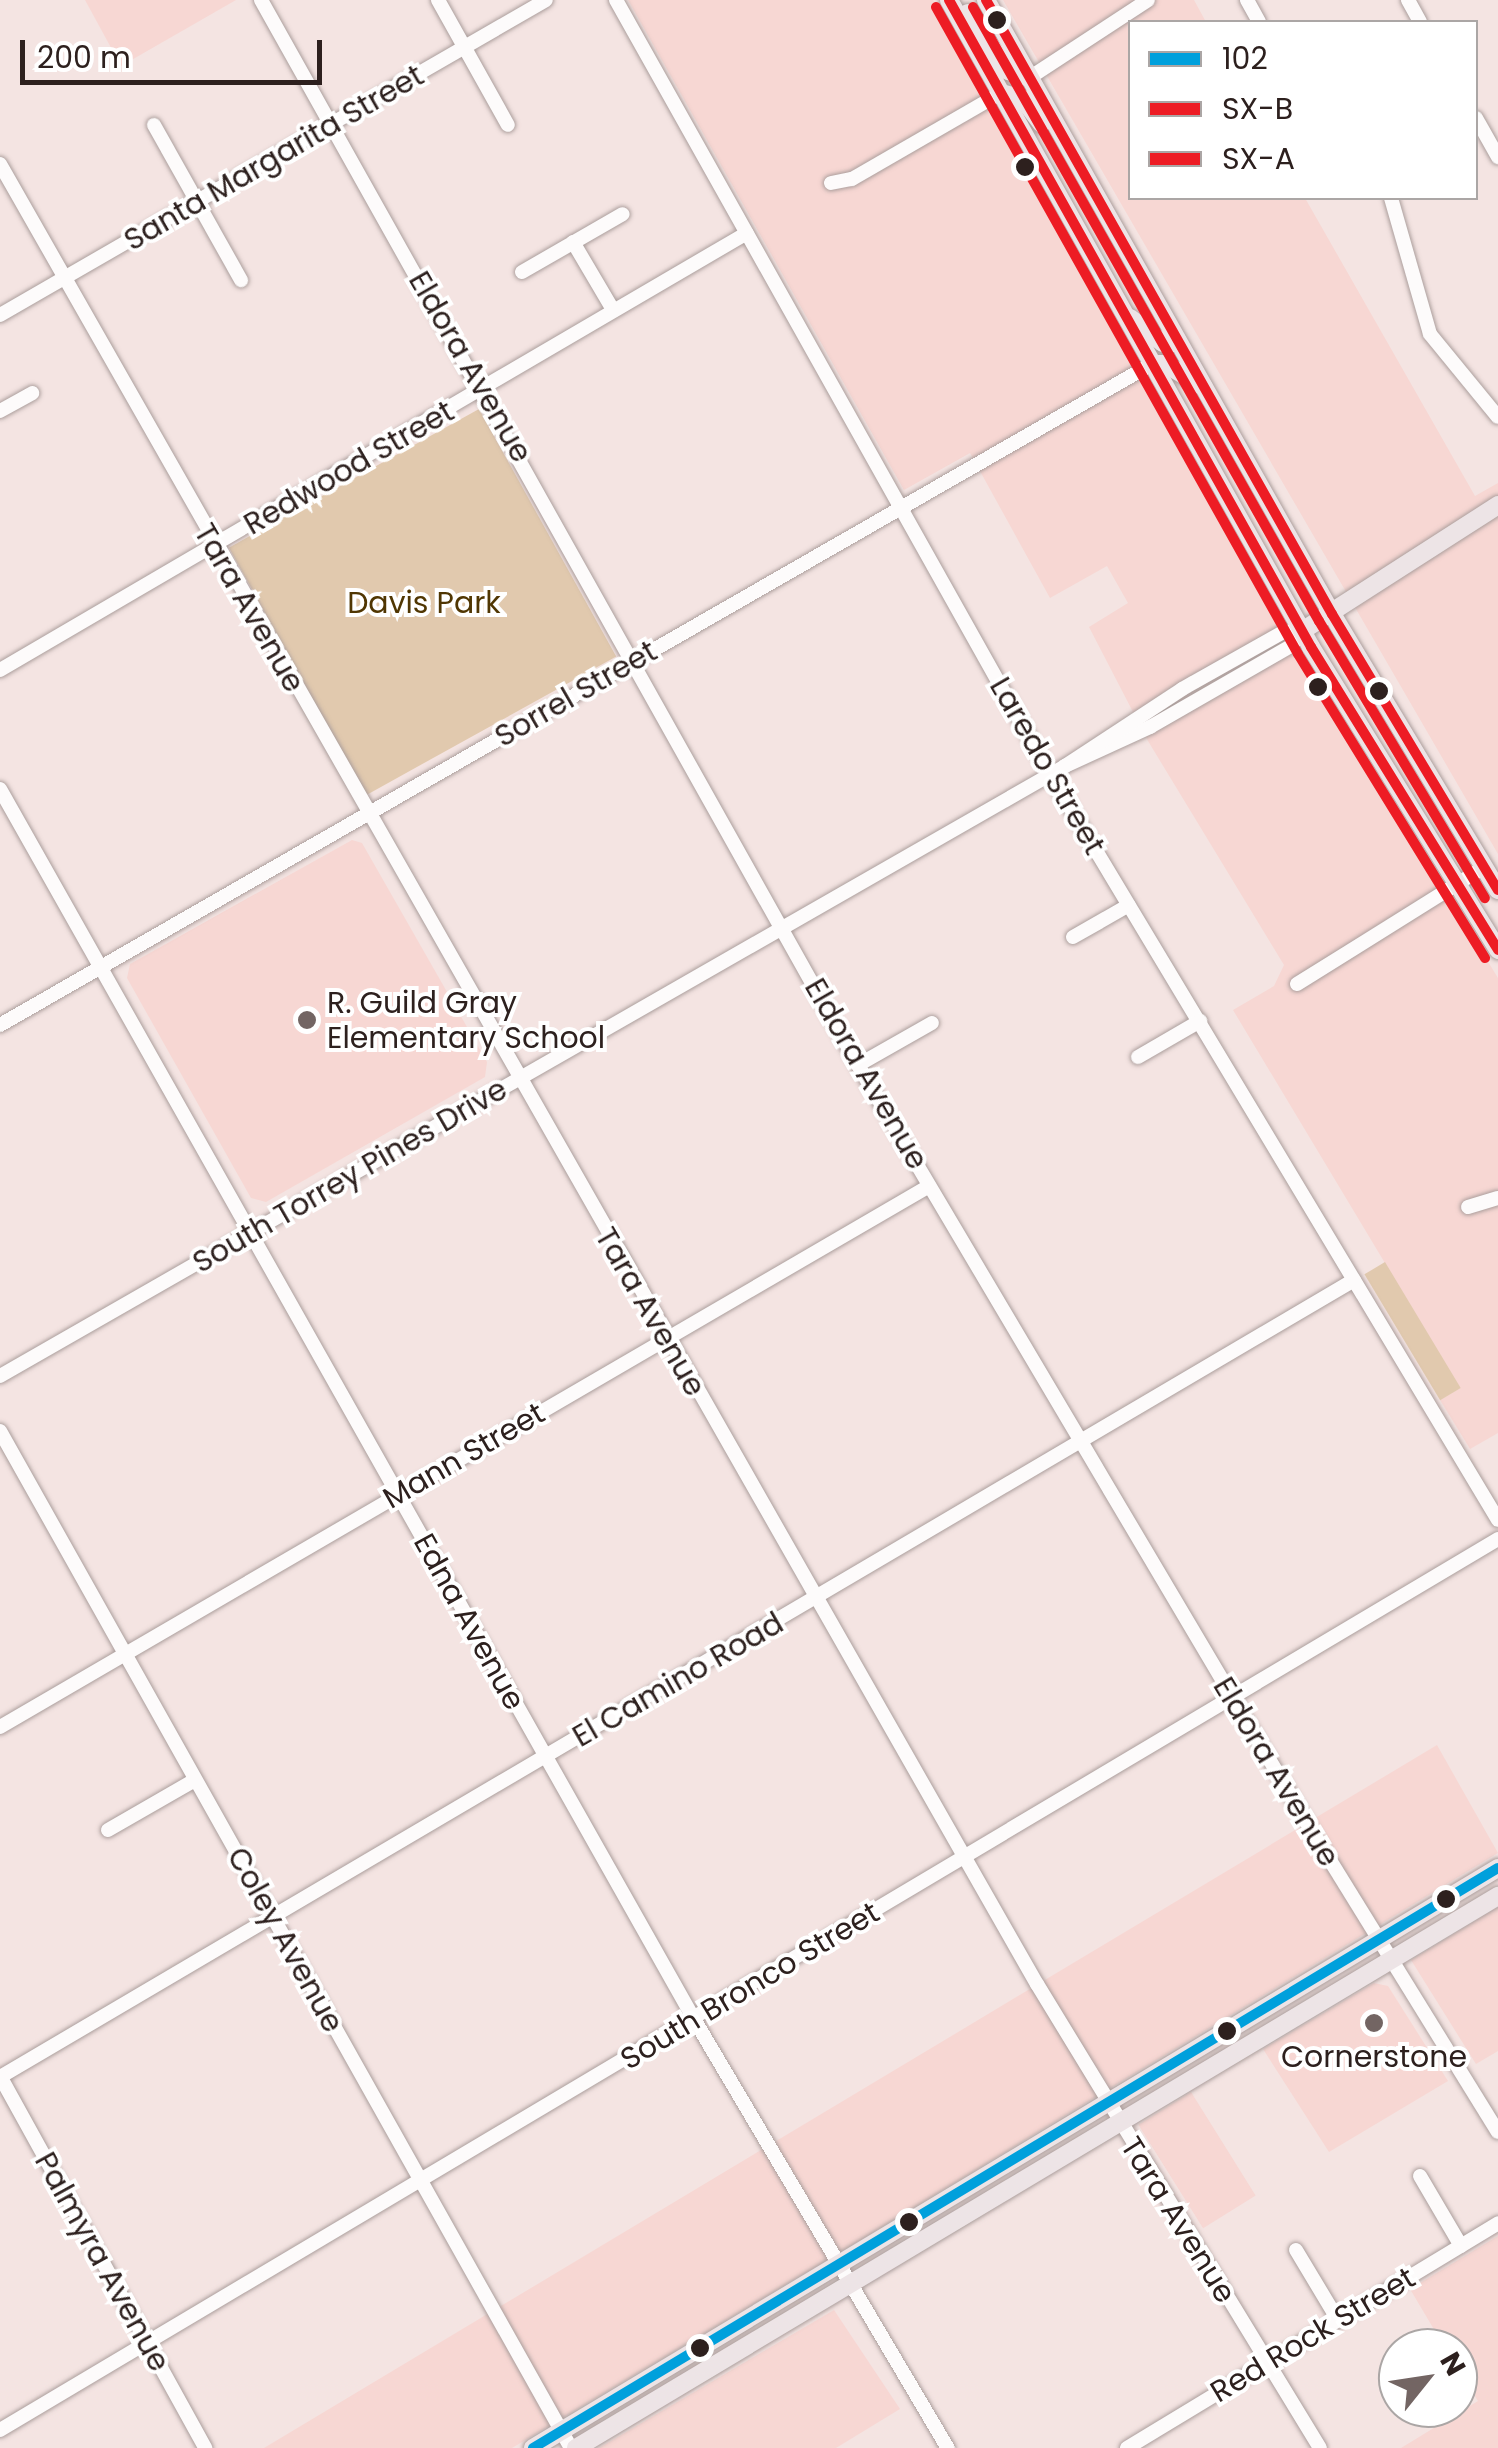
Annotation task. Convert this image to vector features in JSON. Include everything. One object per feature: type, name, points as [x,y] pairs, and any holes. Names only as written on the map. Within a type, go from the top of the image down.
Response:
[{"type":"main road","points":[[949,0],[1302,631],[1498,950]]},
{"type":"main road","points":[[958,0],[996,59],[1015,76],[1029,78]]},
{"type":"main road","points":[[986,0],[1332,614],[1498,890]]},
{"type":"main road","points":[[1001,94],[1032,106],[1066,160],[1081,171]]},
{"type":"main road","points":[[1125,315],[1163,343],[1178,343]]},
{"type":"main road","points":[[1152,364],[1165,364],[1204,387]]},
{"type":"main road","name":"South Torrey Pines Drive","points":[[1302,631],[1498,505]]},
{"type":"main road","points":[[533,2448],[1498,1868]]},
{"type":"main road","points":[[574,2448],[1498,1896]]},
{"type":"street","name":"Eldora Avenue","points":[[261,0],[636,660],[858,1065],[1232,1699],[1498,2132]]},
{"type":"street","points":[[438,0],[508,126]]},
{"type":"street","name":"Santa Margarita Street","points":[[0,315],[546,0]]},
{"type":"street","name":"Laredo Street","points":[[616,0],[1050,774],[1498,1520]]},
{"type":"street","points":[[1029,78],[1148,0]]},
{"type":"street","points":[[831,183],[852,179],[1001,94]]},
{"type":"street","points":[[1478,122],[1498,157]]},
{"type":"street","points":[[154,125],[242,280]]},
{"type":"street","name":"Tara Avenue","points":[[0,164],[516,1081],[964,1858],[1118,2124],[1320,2448]]},
{"type":"street","points":[[1392,200],[1430,334],[1498,417]]},
{"type":"street","points":[[522,272],[622,214]]},
{"type":"street","name":"Redwood Street","points":[[0,670],[748,234]]},
{"type":"street","points":[[573,242],[613,310]]},
{"type":"street","name":"Sorrel Street","points":[[0,1025],[1152,364]]},
{"type":"street","points":[[0,411],[32,393]]},
{"type":"street","name":"South Torrey Pines Drive","points":[[0,1376],[1064,766],[1142,713],[1283,632],[1302,631]]},
{"type":"street","name":"South Torrey Pines Drive","points":[[1064,766],[1150,727],[1290,646],[1302,631]]},
{"type":"street","points":[[1142,713],[1150,727]]},
{"type":"street","name":"Edna Avenue","points":[[0,789],[104,965],[397,1495],[694,2019],[847,2285],[948,2448]]},
{"type":"street","points":[[1296,984],[1484,868]]},
{"type":"street","points":[[1073,937],[1129,906]]},
{"type":"street","points":[[1138,1057],[1200,1021]]},
{"type":"street","points":[[858,1065],[932,1023]]},
{"type":"street","name":"Mann Street","points":[[0,1727],[929,1186]]},
{"type":"street","points":[[1468,1206],[1498,1198]]},
{"type":"street","name":"El Camino Road","points":[[0,2077],[816,1599],[828,1585],[1081,1443],[1354,1280]]},
{"type":"street","name":"Coley Avenue","points":[[0,1431],[419,2180],[574,2448]]},
{"type":"street","name":"South Bronco Street","points":[[0,2430],[1498,1540]]},
{"type":"street","points":[[108,1830],[196,1780]]},
{"type":"street","name":"Palmyra Avenue","points":[[0,2077],[205,2448]]},
{"type":"street","points":[[1420,2176],[1461,2246]]},
{"type":"street","name":"Red Rock Street","points":[[1127,2448],[1498,2223]]},
{"type":"street","points":[[1296,2250],[1338,2320]]},
{"type":"shaded area","points":[[85,0],[236,0],[121,66]]},
{"type":"shaded area","points":[[628,0],[933,0],[1301,656],[1498,978],[1498,1433],[1470,1449],[1440,1400],[1460,1388],[1233,1010],[1274,986],[1284,965],[1148,741],[1089,627],[1128,603],[1107,566],[1050,598],[970,453],[904,490]]},
{"type":"shaded area","points":[[1003,0],[1194,0],[1205,20],[1128,20],[1128,200],[1306,200],[1475,496],[1498,483],[1498,854]]},
{"type":"shaded area","name":"R. Guild Gray Elementary School","points":[[352,840],[362,843],[487,1062],[485,1077],[266,1202],[251,1198],[127,978],[130,964]]},
{"type":"shaded area","points":[[1437,1745],[1498,1853],[855,2243],[512,2448],[264,2448]]},
{"type":"shaded area","points":[[1498,1907],[1498,2051],[1476,2064],[1411,1960]]},
{"type":"shaded area","points":[[1374,1983],[1388,1986],[1448,2081],[1329,2152],[1263,2049]]},
{"type":"shaded area","points":[[1191,2092],[1256,2195],[1203,2228],[1138,2125]]},
{"type":"shaded area","points":[[1498,2236],[1498,2448],[1401,2448],[1434,2428],[1478,2428],[1478,2328],[1433,2328],[1410,2289]]},
{"type":"shaded area","points":[[834,2310],[900,2409],[836,2448],[599,2448]]},
{"type":"green space","name":"Davis Park","points":[[479,409],[616,657],[366,795],[229,548]]},
{"type":"green space","points":[[1385,1262],[1461,1388],[1440,1400],[1364,1274]]},
{"type":"transit line","name":"SX-B","points":[[949,0],[1311,647],[1498,950]]},
{"type":"transit line","name":"SX-B","points":[[986,0],[1332,614],[1498,890]]},
{"type":"transit line","name":"SX-A","points":[[936,7],[1298,654],[1485,958]]},
{"type":"transit line","name":"SX-A","points":[[973,7],[1319,621],[1485,898]]},
{"type":"transit line","name":"102","points":[[533,2448],[1498,1868]]},
{"type":"place","name":"R. Guild Gray Elementary School","points":[[307,1020]]},
{"type":"place","name":"Cornerstone","points":[[1374,2023]]}]
